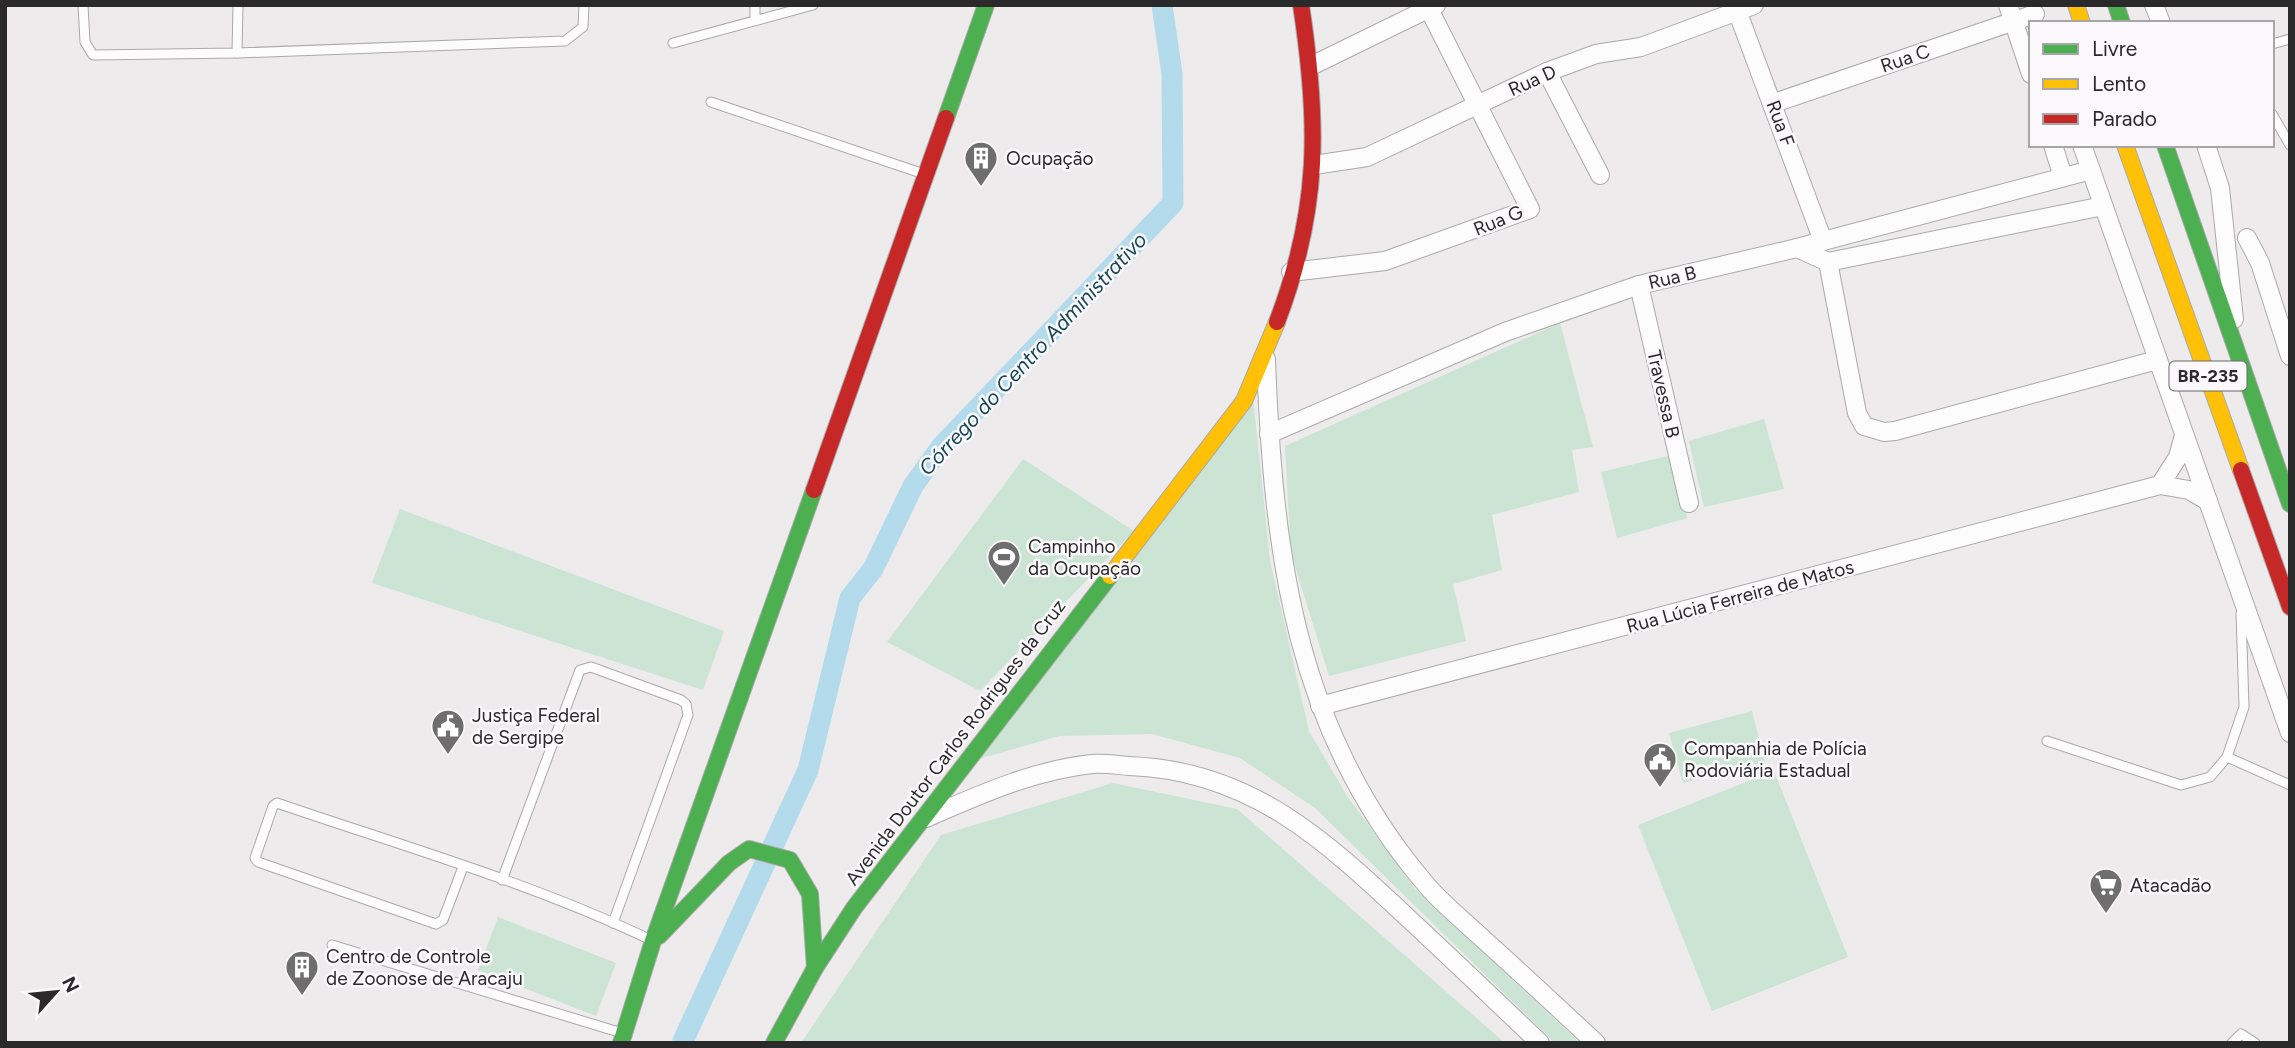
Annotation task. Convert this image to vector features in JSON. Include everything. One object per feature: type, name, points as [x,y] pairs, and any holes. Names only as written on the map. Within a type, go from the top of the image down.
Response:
[{"type":"main road","points":[[623,1038],[653,942],[986,5]]},
{"type":"main road","name":"Avenida Doutor Carlos Rodrigues da Cruz","points":[[774,1043],[815,968],[854,908],[1244,401],[1266,356],[1305,224],[1314,166],[1311,66],[1301,5]]},
{"type":"main road","name":"BR-235","points":[[2126,147],[2290,607]]},
{"type":"main road","name":"BR-235","points":[[2166,147],[2290,504]]},
{"type":"main road","points":[[653,942],[729,863],[749,849],[790,860],[810,894],[815,968]]},
{"type":"street","points":[[1311,66],[1433,7]]},
{"type":"street","name":"Rua G","points":[[1291,272],[1385,261],[1529,210],[1528,202],[1477,104],[1433,7]]},
{"type":"street","name":"Rua D","points":[[1314,166],[1367,157],[1547,72],[1601,53],[1641,47],[1742,7]]},
{"type":"street","name":"Rua F","points":[[1742,7],[1823,241]]},
{"type":"street","points":[[2011,13],[2029,68]]},
{"type":"street","name":"Rua C","points":[[1774,103],[2011,13],[2035,14]]},
{"type":"street","points":[[1547,72],[1600,175]]},
{"type":"street","points":[[2054,147],[2063,177]]},
{"type":"street","points":[[2083,147],[2290,733]]},
{"type":"street","points":[[2207,147],[2220,188],[2238,353]]},
{"type":"street","name":"Rua B","points":[[1269,433],[1506,331],[1639,285],[1797,248],[2091,170]]},
{"type":"street","points":[[1797,248],[1828,262],[2102,206]]},
{"type":"street","points":[[2247,238],[2260,264],[2290,356]]},
{"type":"street","points":[[1828,262],[1857,412],[1864,426],[1884,432],[2157,360]]},
{"type":"street","name":"Travessa B","points":[[1639,285],[1689,503]]},
{"type":"street","points":[[1266,356],[1278,543],[1297,633],[1320,706],[1336,745],[1372,813],[1400,853],[1431,890],[1596,1043]]},
{"type":"street","points":[[2184,435],[2178,457],[2160,485],[2189,490],[2208,501]]},
{"type":"street","name":"Rua Lúcia Ferreira de Matos","points":[[1320,706],[2160,485]]},
{"type":"street","points":[[920,820],[995,788],[1093,764],[1157,766],[1203,776],[1245,791],[1279,810],[1339,853],[1540,1043]]},
{"type":"lane","points":[[83,5],[85,43],[93,55],[237,53],[565,41],[583,27],[584,5]]},
{"type":"lane","points":[[237,53],[238,5]]},
{"type":"lane","points":[[755,5],[755,19]]},
{"type":"lane","points":[[673,43],[814,5]]},
{"type":"lane","points":[[711,102],[924,174]]},
{"type":"lane","points":[[2274,117],[2290,145]]},
{"type":"lane","points":[[2047,741],[2181,785],[2210,777],[2227,757],[2245,697],[2240,591]]},
{"type":"lane","points":[[502,880],[580,670],[591,667],[681,701],[686,704],[688,715],[613,923]]},
{"type":"lane","points":[[2227,757],[2290,785]]},
{"type":"lane","points":[[464,867],[443,920],[436,925],[258,862],[255,858],[276,803],[464,867],[502,880],[613,923],[653,942]]},
{"type":"lane","points":[[332,945],[623,1038]]},
{"type":"lane","points":[[2232,1043],[2241,1034],[2255,1043]]},
{"type":"green space","points":[[1560,323],[1593,447],[1572,450],[1579,492],[1492,515],[1502,570],[1453,584],[1466,641],[1329,676],[1291,553],[1285,446]]},
{"type":"green space","points":[[1253,398],[1270,561],[1309,731],[1347,796],[1415,889],[1580,1043],[1555,1043],[1315,808],[1240,758],[1152,734],[1059,736],[972,761]]},
{"type":"green space","points":[[1764,419],[1784,489],[1704,507],[1689,441]]},
{"type":"green space","points":[[1672,455],[1687,518],[1617,538],[1601,472]]},
{"type":"green space","name":"Campinho da Ocupação","points":[[1023,459],[1134,531],[980,691],[887,642]]},
{"type":"green space","points":[[400,509],[724,631],[703,690],[372,583]]},
{"type":"green space","points":[[1752,711],[1765,762],[1683,783],[1669,733]]},
{"type":"green space","points":[[1774,771],[1848,957],[1712,1011],[1638,825]]},
{"type":"green space","points":[[1113,783],[1237,809],[1505,1043],[801,1043],[941,835]]},
{"type":"green space","points":[[498,917],[616,963],[596,1016],[478,970]]},
{"type":"waterway","name":"Córrego do Centro Administrativo","points":[[683,1041],[808,770],[850,598],[873,569],[913,486],[941,447],[1173,203],[1172,74],[1162,5]]},
{"type":"traffic: fast","points":[[946,118],[986,5]]},
{"type":"traffic: fast","points":[[2116,5],[2121,21]]},
{"type":"traffic: fast","points":[[2166,147],[2290,504]]},
{"type":"traffic: fast","points":[[621,1043],[653,941],[814,490]]},
{"type":"traffic: fast","points":[[774,1043],[815,968],[854,908],[1110,576]]},
{"type":"traffic: fast","points":[[659,936],[729,863],[749,849],[790,860],[810,894],[815,968]]},
{"type":"traffic: slow","points":[[2076,5],[2081,21]]},
{"type":"traffic: slow","points":[[2126,147],[2241,470]]},
{"type":"traffic: slow","points":[[1110,576],[1244,401],[1277,322]]},
{"type":"traffic: jam","points":[[1277,322],[1301,241],[1312,165],[1311,88],[1301,5]]},
{"type":"traffic: jam","points":[[814,490],[946,118]]},
{"type":"traffic: jam","points":[[2241,470],[2290,607]]},
{"type":"place","name":"Ocupação","points":[[981,188]]},
{"type":"place","name":"Campinho da Ocupação","points":[[1004,587]]},
{"type":"place","name":"Justiça Federal de Sergipe","points":[[448,756]]},
{"type":"place","name":"Companhia de Polícia Rodoviária Estadual","points":[[1660,789]]},
{"type":"place","name":"Atacadão","points":[[2106,915]]},
{"type":"place","name":"Centro de Controle de Zoonose de Aracaju","points":[[302,997]]}]
